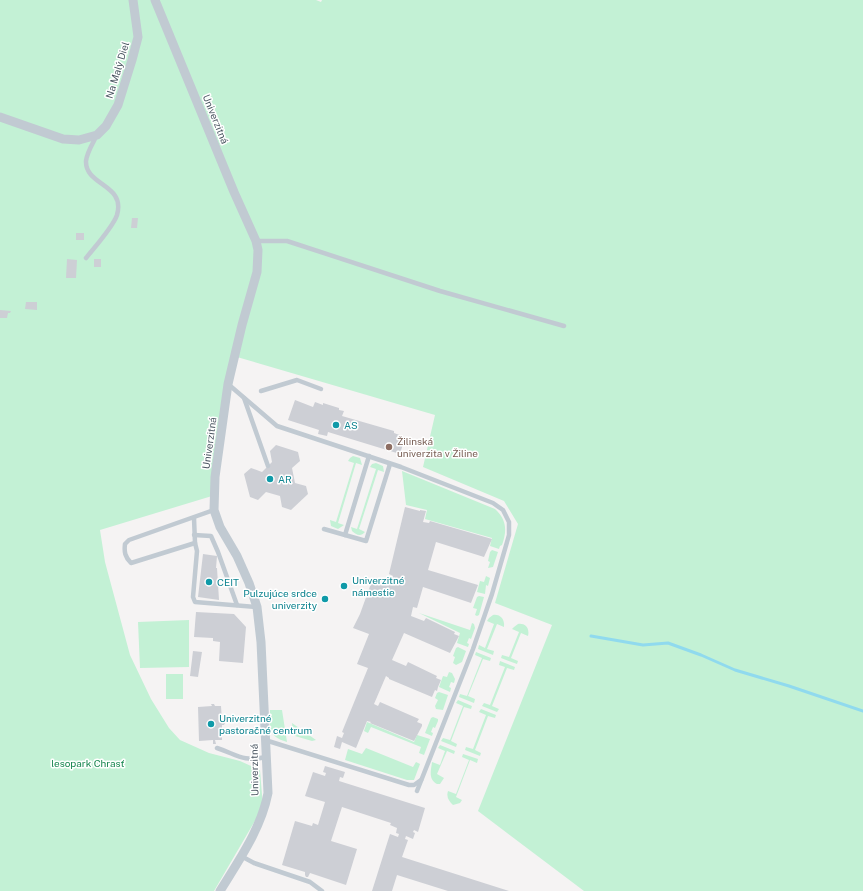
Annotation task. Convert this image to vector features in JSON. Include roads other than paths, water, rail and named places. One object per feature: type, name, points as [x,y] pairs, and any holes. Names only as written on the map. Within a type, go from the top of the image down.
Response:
[{"type":"street","name":"Na Malý Diel","points":[[97,135],[106,126],[118,105],[132,60],[138,37],[133,0]]},
{"type":"street","name":"Univerzitná","points":[[155,0],[234,192],[256,241],[258,250],[257,272],[228,384],[215,477],[214,510],[220,527],[237,556],[249,583],[257,607],[261,642],[268,793],[265,806],[252,838],[220,891]]},
{"type":"street","points":[[0,117],[63,138],[79,140],[97,135]]},
{"type":"lane","points":[[86,258],[117,216],[118,207],[116,198],[111,190],[94,178],[88,171],[86,161],[89,150],[97,135]]},
{"type":"lane","points":[[256,241],[287,241],[440,291],[564,326]]},
{"type":"lane","points":[[261,391],[298,380],[321,389]]},
{"type":"lane","points":[[228,384],[277,426],[369,456],[493,503],[503,510],[509,522],[510,535],[488,606],[417,791]]},
{"type":"lane","points":[[243,396],[268,466]]},
{"type":"lane","points":[[345,535],[369,456]]},
{"type":"lane","points":[[324,529],[366,541],[390,464]]},
{"type":"lane","points":[[195,543],[131,563],[126,557],[124,550],[125,544],[129,540],[214,510]]},
{"type":"lane","points":[[194,518],[194,535],[197,551],[192,597],[195,602],[257,607]]},
{"type":"lane","points":[[194,535],[211,536],[237,605]]},
{"type":"lane","points":[[265,740],[409,785],[414,785],[422,779]]},
{"type":"lane","points":[[216,748],[230,752],[242,759],[266,757]]},
{"type":"lane","points":[[241,856],[254,863],[310,882],[322,891]]},
{"type":"waterway","points":[[591,636],[643,645],[668,643],[701,655],[735,670],[789,686],[863,711]]},
{"type":"place","name":"AS","points":[[336,425]]},
{"type":"place","name":"Žilinská univerzita v Žiline","points":[[389,447]]},
{"type":"place","name":"AR","points":[[270,479]]},
{"type":"place","name":"CEIT","points":[[209,582]]},
{"type":"place","name":"Univerzitné námestie","points":[[344,586]]},
{"type":"place","name":"Pulzujúce srdce univerzity","points":[[325,599]]},
{"type":"place","name":"Univerzitné pastoračné centrum","points":[[211,724]]},
{"type":"park label","name":"lesopark Chrasť","points":[[88,763]]}]
